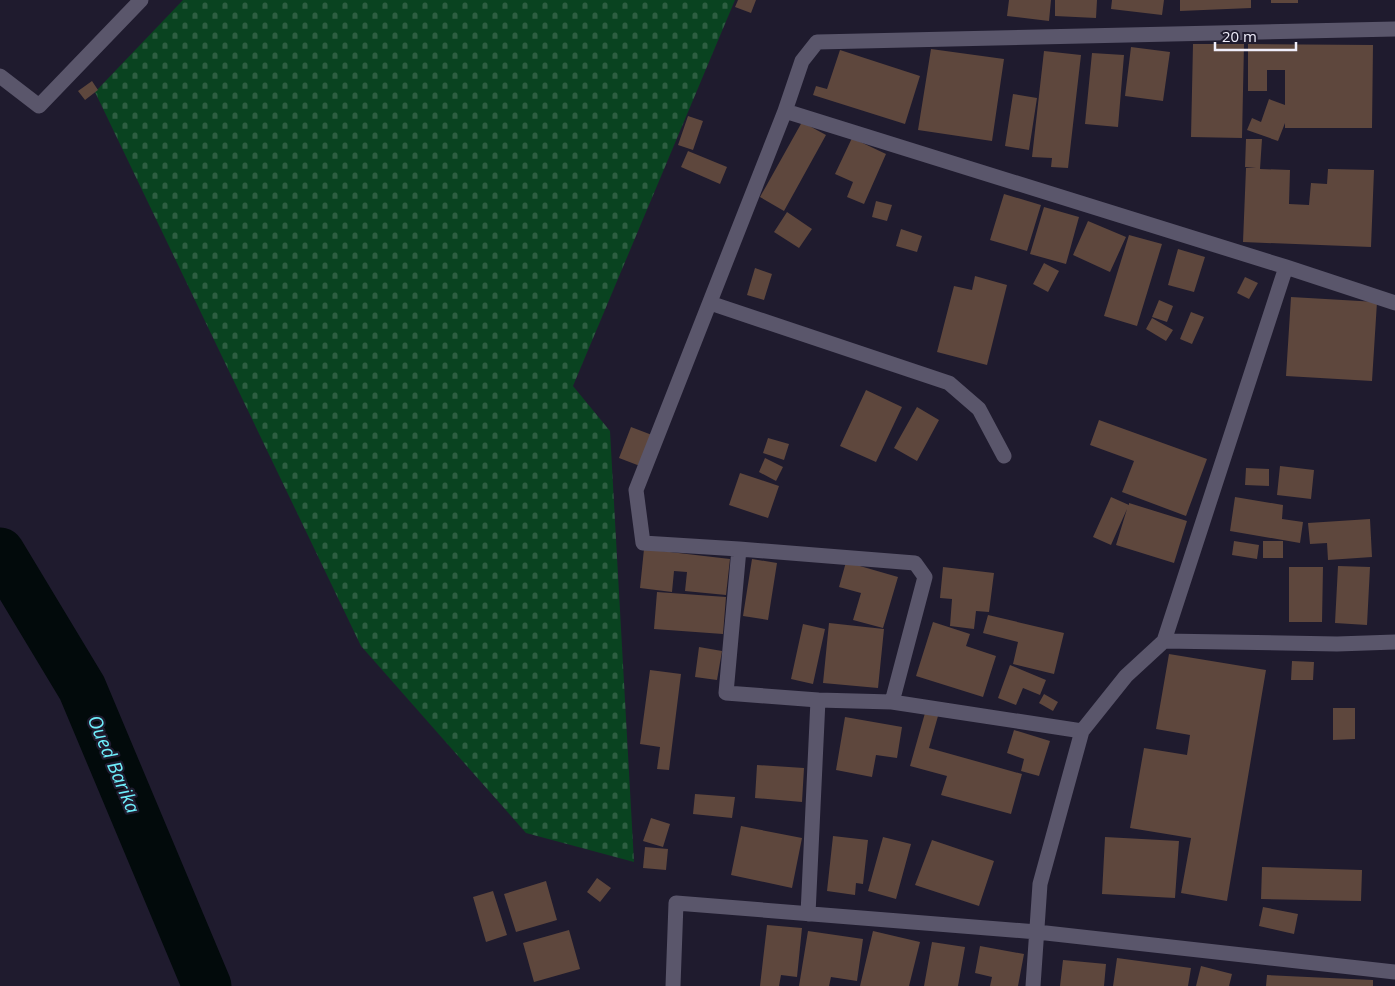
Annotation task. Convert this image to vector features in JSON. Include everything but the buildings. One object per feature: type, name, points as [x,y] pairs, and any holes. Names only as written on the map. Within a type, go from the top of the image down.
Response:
[{"type":"street","points":[[0,76],[39,106],[141,0]]},
{"type":"street","points":[[892,702],[926,577],[915,563],[643,542],[636,490],[786,111],[802,61],[817,42],[1395,29]]},
{"type":"street","points":[[786,111],[1286,267],[1395,303]]},
{"type":"street","points":[[1033,986],[1040,884],[1082,731],[1126,676],[1164,641],[1286,267]]},
{"type":"street","points":[[710,303],[950,383],[979,409],[1004,456]]},
{"type":"street","points":[[739,549],[726,693],[818,700],[892,702],[1082,731]]},
{"type":"street","points":[[1164,641],[1337,644],[1395,642]]},
{"type":"street","points":[[808,914],[818,700]]},
{"type":"street","points":[[672,986],[676,903],[1037,932],[1395,972]]},
{"type":"green space","points":[[183,0],[735,0],[573,386],[610,431],[634,862],[526,833],[361,646],[95,92]]},
{"type":"waterway","name":"Oued Barika","points":[[0,552],[82,688],[207,986]]}]
